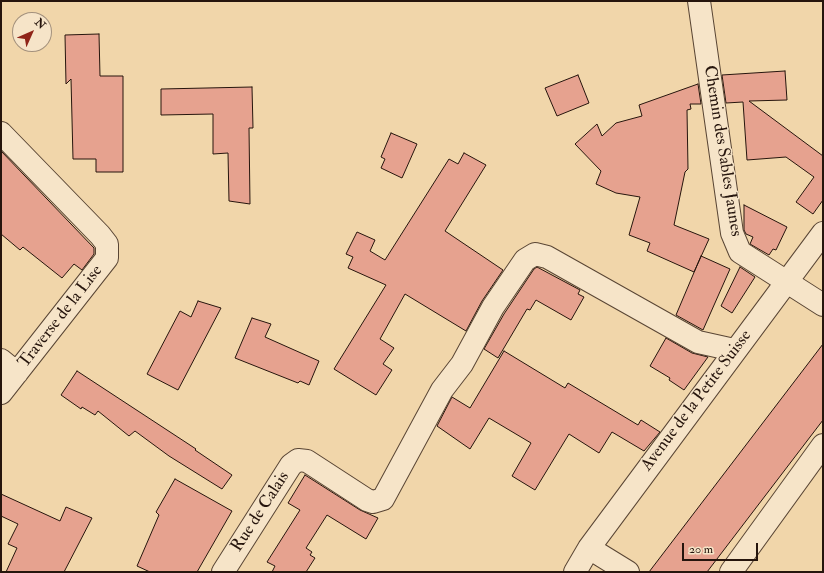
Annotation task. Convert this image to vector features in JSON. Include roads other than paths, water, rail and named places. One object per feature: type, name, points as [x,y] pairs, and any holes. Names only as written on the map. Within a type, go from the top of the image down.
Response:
[{"type":"street","name":"Chemin des Sables Jaunes","points":[[699,1],[732,232],[740,252],[823,304]]},
{"type":"street","name":"Traverse de la Lise","points":[[1,133],[107,244],[107,258],[9,367],[1,393]]},
{"type":"street","name":"Avenue de la Petite Suisse","points":[[575,572],[589,548],[734,350],[823,233]]},
{"type":"street","name":"Rue de Calais","points":[[223,572],[291,465],[298,460],[307,461],[367,500],[373,502],[383,499],[442,390],[462,364],[493,307],[525,260],[535,254],[547,257],[698,342],[734,350]]},
{"type":"street","points":[[731,572],[823,445]]},
{"type":"street","points":[[589,548],[628,572]]}]
